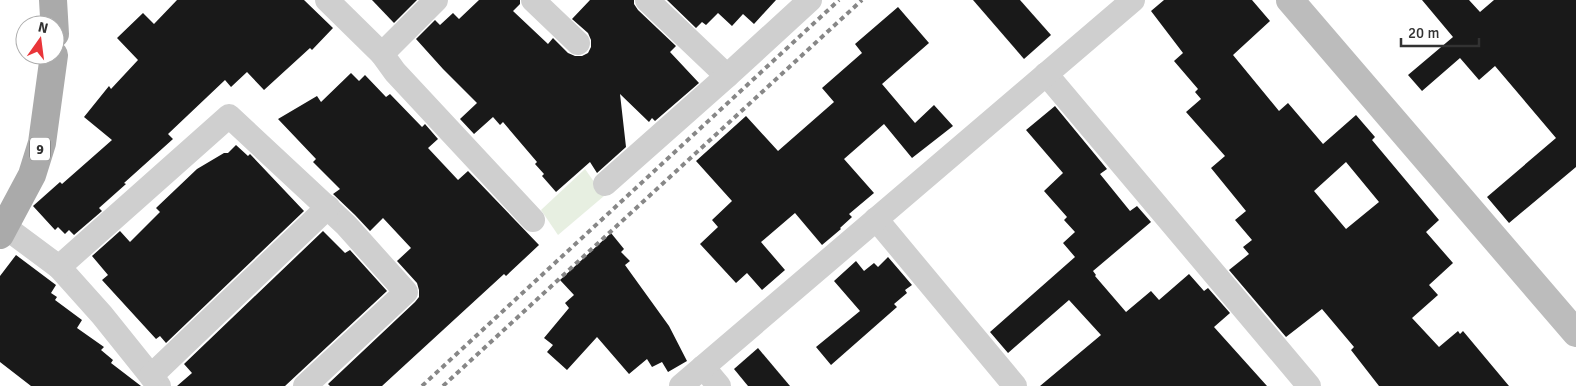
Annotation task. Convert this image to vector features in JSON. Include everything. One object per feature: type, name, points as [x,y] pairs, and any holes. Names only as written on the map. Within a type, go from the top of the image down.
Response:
[{"type":"main road","points":[[53,0],[54,15]]},
{"type":"main road","name":"9","points":[[2,231],[32,175],[42,143],[53,65]]},
{"type":"street","points":[[328,0],[382,54],[395,72],[533,220]]},
{"type":"street","points":[[382,54],[436,0]]},
{"type":"street","points":[[534,0],[578,43]]},
{"type":"street","points":[[647,0],[727,76]]},
{"type":"street","points":[[605,184],[810,0]]},
{"type":"street","points":[[681,386],[1133,0]]},
{"type":"street","points":[[1290,0],[1576,333]]},
{"type":"street","points":[[1046,74],[1309,386]]},
{"type":"street","points":[[59,267],[229,116],[328,207],[406,292],[305,386]]},
{"type":"street","points":[[2,231],[59,267],[102,315],[155,381],[328,207]]},
{"type":"street","points":[[876,219],[1016,386]]},
{"type":"street","points":[[703,367],[719,386]]},
{"type":"shaded area","points":[[585,169],[604,196],[558,235],[541,210]]},
{"type":"building","points":[[177,0],[304,0],[333,28],[312,50],[310,48],[264,90],[247,72],[231,87],[225,80],[168,134],[173,139],[99,208],[102,211],[74,235],[69,230],[65,234],[58,227],[55,230],[33,206],[60,182],[62,184],[112,140],[84,117],[109,86],[111,89],[138,60],[117,38],[143,13],[154,24]]},
{"type":"building","points":[[372,0],[417,0],[394,23]]},
{"type":"building","points":[[479,0],[520,0],[520,4],[513,11],[548,44],[553,38],[568,53],[582,56],[588,53],[591,47],[591,40],[588,33],[572,19],[590,0],[634,0],[638,10],[676,46],[670,52],[699,83],[655,121],[652,118],[649,122],[620,94],[626,147],[597,173],[590,162],[556,192],[542,176],[544,174],[535,164],[537,162],[503,122],[500,125],[493,117],[474,134],[460,119],[477,103],[416,39],[435,20],[440,25],[453,13],[459,19]]},
{"type":"building","points":[[667,0],[776,0],[754,24],[743,14],[732,26],[718,13],[706,25],[702,22],[696,28]]},
{"type":"building","points":[[973,0],[1020,0],[1051,35],[1024,59]]},
{"type":"building","points":[[1164,0],[1252,0],[1270,21],[1233,55],[1279,111],[1288,103],[1323,144],[1356,115],[1375,137],[1372,140],[1439,220],[1426,232],[1453,263],[1429,285],[1438,295],[1412,318],[1439,347],[1458,331],[1460,334],[1463,331],[1509,386],[1379,386],[1351,350],[1354,347],[1322,309],[1286,337],[1229,270],[1249,254],[1243,247],[1252,240],[1235,220],[1246,211],[1211,168],[1225,156],[1186,112],[1201,99],[1195,92],[1198,89],[1174,61],[1183,53],[1151,11]],"holes":[[[1346,162],[1379,202],[1346,229],[1314,191]]]},
{"type":"building","points":[[1422,0],[1469,0],[1480,12],[1494,0],[1576,0],[1576,167],[1509,223],[1487,197],[1556,138],[1495,66],[1479,80],[1460,58],[1422,91],[1408,75],[1453,37]]},
{"type":"building","points":[[898,7],[929,43],[882,84],[915,123],[934,105],[953,126],[912,158],[884,124],[844,159],[874,193],[849,214],[852,217],[841,229],[822,245],[795,213],[761,242],[785,270],[762,290],[747,273],[736,283],[700,244],[718,227],[712,220],[732,201],[696,161],[746,116],[778,151],[834,102],[822,88],[862,53],[855,44]]},
{"type":"building","points":[[351,73],[359,81],[365,75],[386,97],[390,94],[422,127],[425,124],[438,139],[428,148],[458,180],[468,171],[539,245],[506,276],[504,274],[382,386],[330,386],[328,384],[419,297],[417,283],[397,261],[411,248],[383,218],[370,231],[333,194],[340,189],[313,162],[316,159],[278,119],[317,96],[321,102]]},
{"type":"building","points":[[1055,106],[1107,169],[1100,174],[1130,211],[1137,206],[1151,222],[1093,271],[1095,276],[1126,312],[1151,291],[1159,300],[1189,274],[1204,291],[1208,288],[1230,313],[1214,327],[1267,386],[1040,386],[1101,335],[1069,300],[1008,353],[990,332],[1075,257],[1063,243],[1075,232],[1064,220],[1067,217],[1044,191],[1063,173],[1026,130]]},
{"type":"building","points":[[236,145],[248,156],[250,154],[304,211],[166,343],[160,336],[156,339],[102,280],[108,275],[92,256],[120,231],[130,242],[160,212],[156,208],[197,169],[224,153],[228,153]]},
{"type":"building","points":[[323,231],[345,253],[350,250],[387,291],[285,386],[177,386],[192,373],[184,364]]},
{"type":"building","points":[[611,233],[624,249],[621,252],[630,261],[625,265],[669,326],[687,361],[668,372],[662,362],[652,367],[647,359],[629,374],[597,337],[567,370],[547,352],[553,345],[544,338],[569,308],[565,303],[574,295],[560,280]]},
{"type":"building","points":[[16,255],[56,285],[51,293],[57,297],[55,300],[82,320],[77,328],[104,347],[101,350],[113,360],[111,363],[141,386],[31,386],[0,362],[0,276]]},
{"type":"building","points":[[888,257],[912,285],[905,290],[907,293],[894,304],[897,307],[831,365],[816,347],[860,311],[834,281],[856,261],[864,271],[874,263],[878,267]]},
{"type":"building","points":[[758,348],[790,386],[748,386],[734,369]]},
{"type":"railway","points":[[422,386],[839,0]]},
{"type":"railway","points":[[443,386],[862,0]]}]
